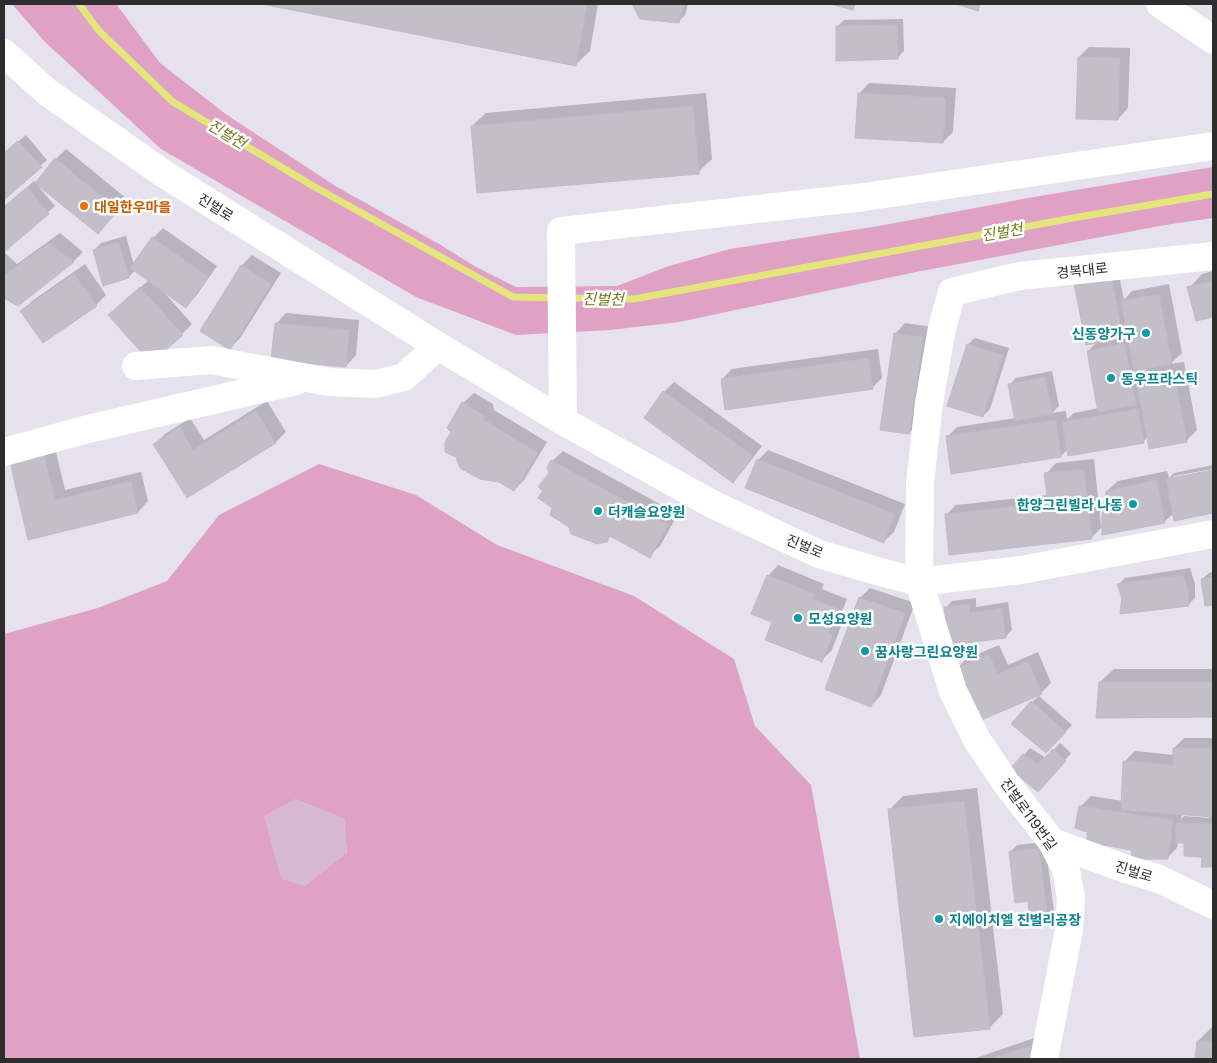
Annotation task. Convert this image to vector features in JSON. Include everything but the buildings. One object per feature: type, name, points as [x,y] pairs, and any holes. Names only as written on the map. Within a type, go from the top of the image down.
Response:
[{"type":"street","points":[[1160,4],[1213,40]]},
{"type":"street","name":"진벌로","points":[[4,53],[47,92],[164,174],[438,346],[563,421],[712,504],[819,554],[919,582],[1021,570],[1213,534]]},
{"type":"street","points":[[563,421],[561,231],[864,197],[1213,146]]},
{"type":"street","name":"경복대로","points":[[952,292],[1020,276],[1213,256]]},
{"type":"street","name":"진벌로119번길","points":[[952,292],[942,328],[929,402],[919,490],[919,582],[953,691],[977,740],[1006,783],[1052,842],[1066,869],[1071,898],[1069,930],[1044,1059]]},
{"type":"street","points":[[136,366],[211,360],[308,379],[376,384],[404,377],[438,346]]},
{"type":"street","points":[[4,452],[88,428],[308,379]]},
{"type":"street","name":"진벌로","points":[[1052,842],[1159,879],[1213,905]]},
{"type":"shaded area","points":[[12,4],[116,4],[160,63],[227,115],[337,187],[476,267],[516,287],[617,286],[669,266],[730,249],[879,226],[1034,197],[1213,167],[1213,218],[1165,225],[916,272],[679,322],[610,330],[516,335],[416,297],[161,149],[45,42]]},
{"type":"shaded area","points":[[319,464],[416,495],[497,545],[634,596],[734,659],[755,726],[811,785],[860,1059],[4,1059],[4,634],[98,608],[167,581],[219,515]],"holes":[[[295,799],[344,819],[347,854]]]},
{"type":"shaded area","points":[[295,799],[344,818],[347,853],[305,886],[281,879],[264,816]]},
{"type":"waterway","name":"진벌천","points":[[79,4],[99,31],[173,102],[313,186],[513,297],[556,298]]},
{"type":"waterway","name":"진벌천","points":[[567,298],[634,299],[1213,194]]},
{"type":"place","name":"대일한우마을","points":[[84,206]]},
{"type":"place","name":"신동양가구","points":[[1146,333]]},
{"type":"place","name":"동우프라스틱","points":[[1111,378]]},
{"type":"place","name":"한양그린빌라 나동","points":[[1133,504]]},
{"type":"place","name":"더캐슬요양원","points":[[598,511]]},
{"type":"place","name":"모성요양원","points":[[798,618]]},
{"type":"place","name":"꿈사랑그린요양원","points":[[865,651]]},
{"type":"place","name":"지에이치엘 진벌리공장","points":[[939,919]]}]
